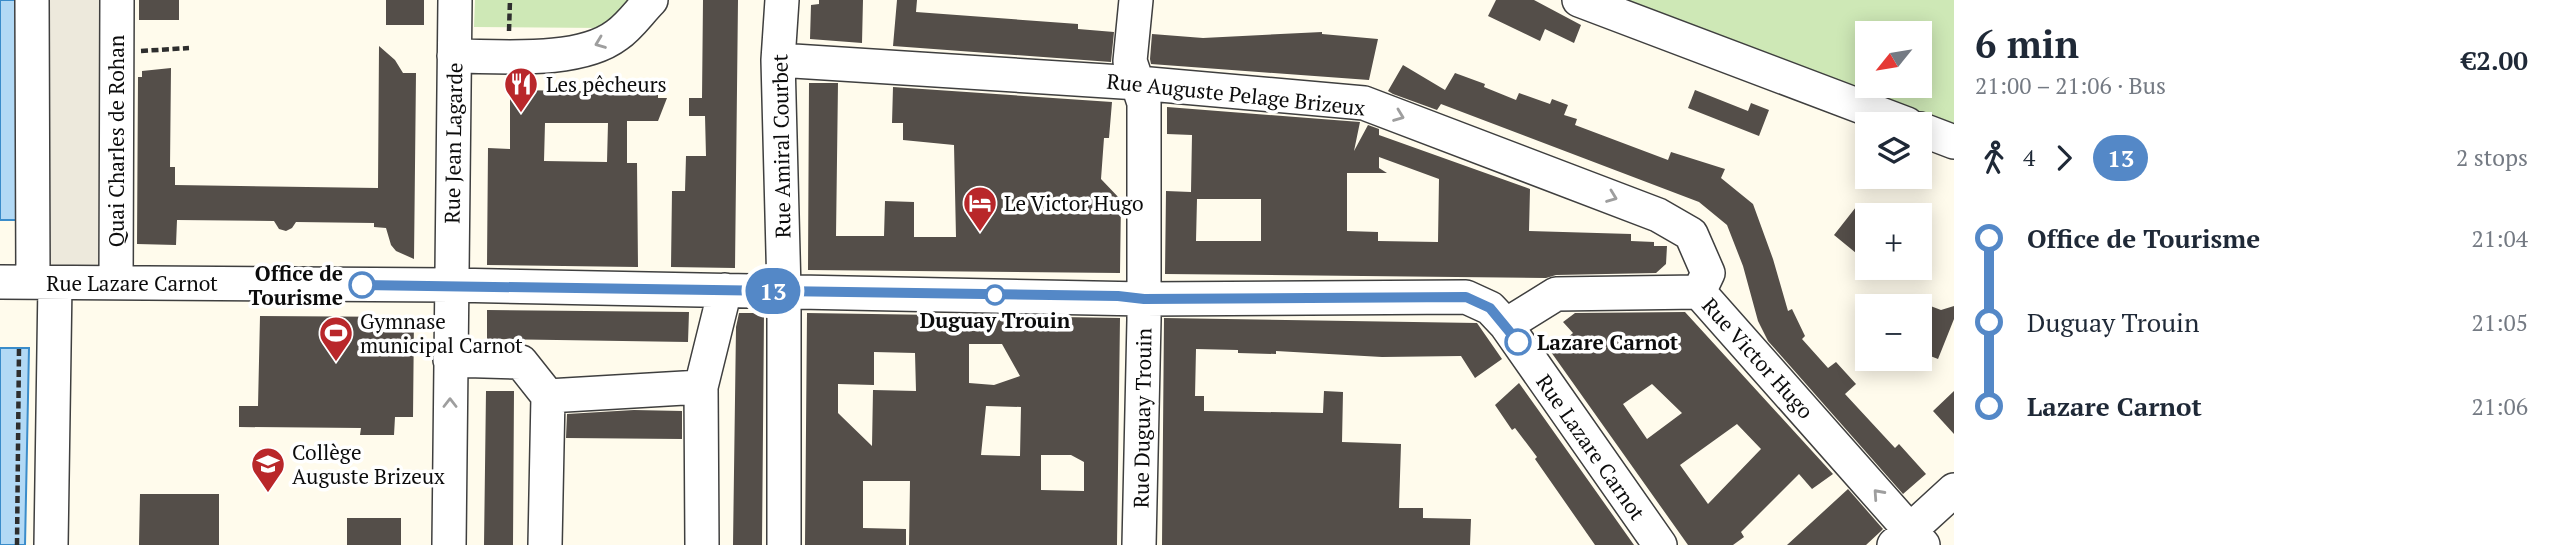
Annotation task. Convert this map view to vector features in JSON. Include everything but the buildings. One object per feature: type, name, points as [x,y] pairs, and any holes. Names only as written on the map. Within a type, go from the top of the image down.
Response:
[{"type":"street","points":[[32,0],[44,283],[51,545]]},
{"type":"street","name":"Quai Charles de Rohan","points":[[116,283],[117,0]]},
{"type":"street","name":"Rue Jean Lagarde","points":[[449,545],[454,0]]},
{"type":"street","points":[[454,56],[549,57],[601,45],[618,35],[651,0]]},
{"type":"street","name":"Rue Amiral Courbet","points":[[782,0],[778,60],[784,291],[784,545]]},
{"type":"street","name":"Rue Duguay Trouin","points":[[1136,0],[1130,61],[1144,103],[1144,299],[1139,545]]},
{"type":"street","points":[[1579,0],[1875,112]]},
{"type":"street","name":"Rue Auguste Pelage Brizeux","points":[[778,60],[1138,83],[1364,103],[1658,215],[1691,234],[1708,273],[1699,292]]},
{"type":"street","points":[[1932,134],[1954,142]]},
{"type":"street","name":"Rue Lazare Carnot","points":[[0,282],[451,285],[1144,299],[1466,297],[1490,308],[1506,326],[1660,545]]},
{"type":"street","points":[[702,545],[701,387],[725,290]]},
{"type":"street","name":"Rue Victor Hugo","points":[[1506,326],[1556,293],[1699,292],[1909,540]]},
{"type":"street","points":[[450,360],[521,362],[548,396],[545,545]]},
{"type":"street","points":[[548,396],[701,387]]},
{"type":"street","points":[[1909,540],[1954,490]]},
{"type":"path","points":[[116,53],[189,48]]},
{"type":"path","points":[[17,545],[19,348]]},
{"type":"green space","points":[[475,0],[631,0],[604,28],[474,27]]},
{"type":"green space","points":[[1579,0],[1954,0],[1954,142],[1932,134],[1932,112],[1875,112]]},
{"type":"shaded area","points":[[32,0],[117,0],[116,283],[33,282]]},
{"type":"water","points":[[0,0],[17,0],[28,220],[0,220]]},
{"type":"water","points":[[0,348],[29,348],[25,545],[0,545]]},
{"type":"bus line","name":"13","points":[[362,285],[1118,296],[1144,299],[1466,297],[1490,308],[1518,342]]},
{"type":"place","name":"Les pêcheurs","points":[[521,114]]},
{"type":"place","name":"Le Victor Hugo","points":[[980,233]]},
{"type":"place","name":"Office de Tourisme","points":[[362,285]]},
{"type":"place","name":"Duguay Trouin","points":[[995,295]]},
{"type":"place","name":"Lazare Carnot","points":[[1518,342]]},
{"type":"place","name":"Gymnase municipal Carnot","points":[[336,363]]},
{"type":"place","name":"Collège Auguste Brizeux","points":[[268,494]]}]
